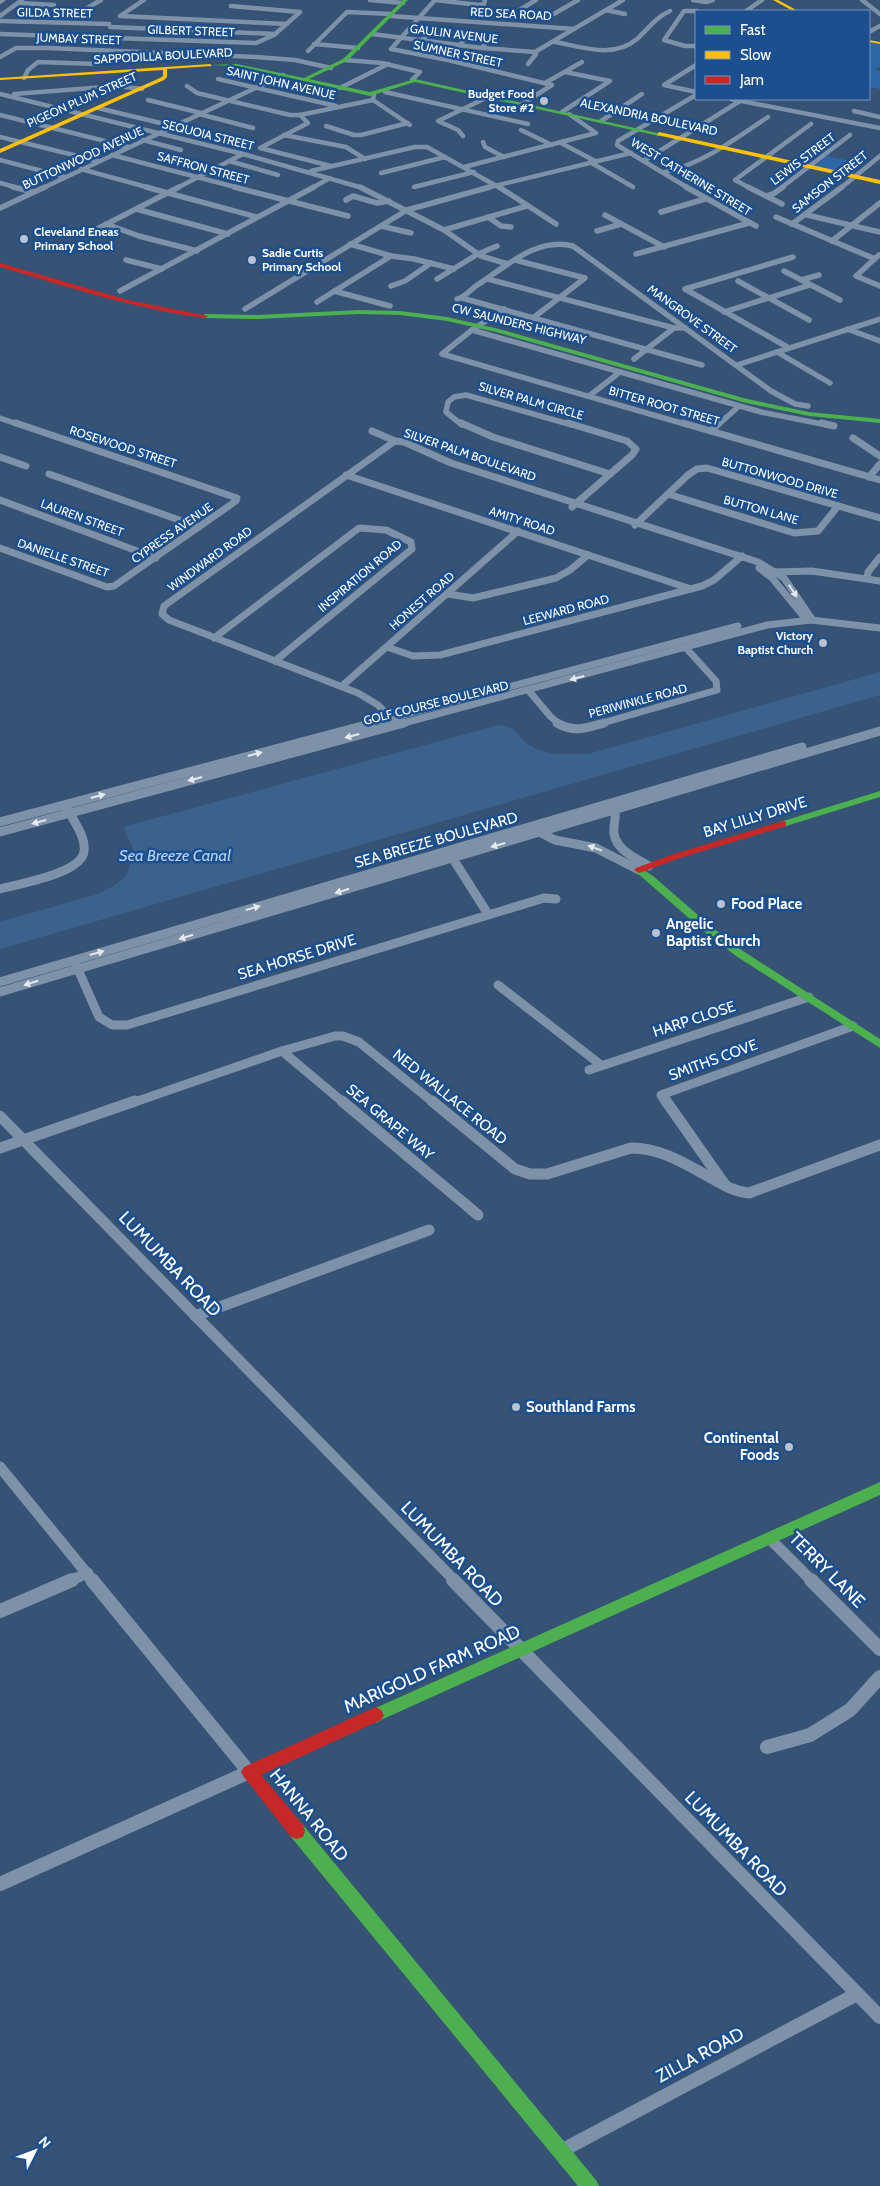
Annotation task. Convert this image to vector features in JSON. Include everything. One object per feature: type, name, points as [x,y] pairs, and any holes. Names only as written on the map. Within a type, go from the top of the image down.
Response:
[{"type":"street","points":[[55,11],[82,11],[101,0]]},
{"type":"street","points":[[101,38],[121,16],[144,0]]},
{"type":"street","points":[[225,10],[239,0]]},
{"type":"street","points":[[370,0],[404,2]]},
{"type":"street","points":[[435,0],[479,4],[484,4],[485,0]]},
{"type":"street","name":"SUMNER STREET","points":[[435,0],[390,48],[392,50],[448,60],[545,83]]},
{"type":"street","points":[[521,9],[536,0]]},
{"type":"street","points":[[552,15],[578,0]]},
{"type":"street","points":[[528,64],[534,58],[535,52],[555,42],[623,0]]},
{"type":"street","points":[[693,0],[706,2],[713,0]]},
{"type":"street","points":[[747,10],[762,0]]},
{"type":"street","points":[[776,0],[794,10]]},
{"type":"street","points":[[862,0],[880,14]]},
{"type":"street","points":[[0,16],[21,1],[54,5]]},
{"type":"street","points":[[304,80],[345,60],[404,2]]},
{"type":"street","name":"GILBERT STREET","points":[[0,34],[256,43],[266,40],[275,34],[300,12],[231,6]]},
{"type":"street","points":[[606,10],[626,14],[618,19]]},
{"type":"street","points":[[695,11],[684,10],[664,40],[685,46],[695,46]]},
{"type":"street","points":[[555,42],[616,52],[633,44],[660,17],[670,11]]},
{"type":"street","name":"RED SEA ROAD","points":[[308,51],[349,12],[417,19],[538,25],[574,29]]},
{"type":"street","points":[[187,18],[190,13]]},
{"type":"street","points":[[213,20],[219,15]]},
{"type":"street","points":[[121,16],[287,24]]},
{"type":"street","points":[[191,30],[200,19]]},
{"type":"street","name":"GILDA STREET","points":[[0,21],[275,34]]},
{"type":"street","points":[[138,40],[147,29]]},
{"type":"street","points":[[421,41],[431,31]]},
{"type":"street","points":[[224,43],[230,32]]},
{"type":"street","name":"GAULIN AVENUE","points":[[372,34],[460,46],[535,52]]},
{"type":"street","points":[[460,46],[468,35]]},
{"type":"street","points":[[48,48],[57,36]]},
{"type":"street","points":[[482,48],[490,38]]},
{"type":"street","points":[[314,44],[358,48]]},
{"type":"street","points":[[508,51],[512,46]]},
{"type":"street","name":"JUMBAY STREET","points":[[6,52],[16,48],[152,52],[209,59],[295,60],[331,68]]},
{"type":"street","points":[[0,51],[6,52]]},
{"type":"street","points":[[0,56],[6,52]]},
{"type":"street","points":[[149,59],[152,52]]},
{"type":"street","points":[[24,78],[28,70],[43,58]]},
{"type":"street","name":"SAPPODILLA BOULEVARD","points":[[0,79],[166,68],[209,59],[377,95]]},
{"type":"street","points":[[187,86],[197,93],[290,115],[300,115],[340,107],[377,95],[412,80],[413,76],[420,72],[388,64],[345,60]]},
{"type":"street","points":[[38,62],[98,64]]},
{"type":"street","points":[[545,83],[582,62]]},
{"type":"street","points":[[340,88],[388,64]]},
{"type":"street","points":[[695,65],[664,84],[695,93]]},
{"type":"street","name":"PIGEON PLUM STREET","points":[[0,151],[165,78],[166,68]]},
{"type":"street","points":[[464,167],[596,133],[565,113],[610,81],[565,72]]},
{"type":"street","name":"BUTTONWOOD AVENUE","points":[[0,208],[283,75]]},
{"type":"street","points":[[515,83],[520,78]]},
{"type":"street","name":"SAINT JOHN AVENUE","points":[[218,79],[340,107]]},
{"type":"street","name":"ALEXANDRIA BOULEVARD","points":[[412,80],[880,182]]},
{"type":"street","points":[[522,104],[552,87],[545,83]]},
{"type":"street","points":[[3,95],[118,86],[142,89]]},
{"type":"street","points":[[74,90],[76,96]]},
{"type":"street","points":[[601,121],[642,94]]},
{"type":"street","points":[[638,129],[695,94]]},
{"type":"street","name":"SEQUOIA STREET","points":[[3,95],[159,132],[357,185],[444,230],[478,254],[508,264]]},
{"type":"street","points":[[377,95],[464,110],[528,124]]},
{"type":"street","points":[[326,126],[354,135],[361,135],[410,124],[377,95]]},
{"type":"street","points":[[429,122],[438,121],[464,110],[490,96]]},
{"type":"street","points":[[148,100],[253,128]]},
{"type":"street","points":[[644,160],[742,100],[880,128]]},
{"type":"street","points":[[98,108],[172,126]]},
{"type":"street","points":[[854,112],[880,117]]},
{"type":"street","points":[[0,115],[129,147]]},
{"type":"street","points":[[300,115],[308,123],[260,146],[260,148],[331,166]]},
{"type":"street","points":[[665,172],[691,164],[722,148],[768,117]]},
{"type":"street","points":[[438,121],[458,130],[463,136]]},
{"type":"street","points":[[782,204],[736,180],[811,124]]},
{"type":"street","name":"WEST CATHERINE STREET","points":[[638,129],[618,142],[617,145],[665,172],[705,199],[756,226]]},
{"type":"street","points":[[521,130],[552,145]]},
{"type":"street","points":[[284,135],[346,147],[354,150],[364,159]]},
{"type":"street","name":"LEWIS STREET","points":[[766,196],[772,194],[850,135]]},
{"type":"street","points":[[0,137],[98,162]]},
{"type":"street","points":[[143,140],[181,150]]},
{"type":"street","points":[[483,142],[485,147],[504,157]]},
{"type":"street","points":[[561,143],[633,188]]},
{"type":"street","points":[[310,172],[419,146],[426,147],[496,185],[556,224]]},
{"type":"street","points":[[245,309],[407,210],[496,185],[631,153]]},
{"type":"street","name":"SAFFRON STREET","points":[[112,154],[348,216]]},
{"type":"street","points":[[95,230],[243,154]]},
{"type":"street","name":"SAMSON STREET","points":[[792,224],[807,215],[852,176],[880,156]]},
{"type":"street","points":[[381,173],[445,157]]},
{"type":"street","points":[[0,160],[65,177]]},
{"type":"street","points":[[229,161],[278,174]]},
{"type":"street","points":[[81,169],[258,217]]},
{"type":"street","points":[[414,187],[474,172]]},
{"type":"street","points":[[120,291],[330,178]]},
{"type":"street","points":[[0,183],[33,192]]},
{"type":"street","points":[[346,200],[353,196],[378,203],[389,201]]},
{"type":"street","points":[[662,212],[705,199]]},
{"type":"street","points":[[832,241],[880,203]]},
{"type":"street","points":[[444,230],[527,206]]},
{"type":"street","points":[[136,209],[228,234]]},
{"type":"street","points":[[605,215],[664,248]]},
{"type":"street","points":[[807,215],[880,232]]},
{"type":"street","points":[[488,217],[501,226],[510,227]]},
{"type":"street","points":[[776,217],[832,241],[878,257]]},
{"type":"street","points":[[707,235],[715,230],[740,222],[741,218]]},
{"type":"street","points":[[636,254],[664,248],[749,223]]},
{"type":"street","points":[[106,224],[139,236],[197,251]]},
{"type":"street","points":[[598,231],[621,224]]},
{"type":"street","points":[[380,226],[412,233]]},
{"type":"street","name":"MANGROVE STREET","points":[[514,260],[526,253],[567,241],[778,396],[795,404],[808,406]]},
{"type":"street","points":[[350,244],[391,256],[414,259],[454,269]]},
{"type":"street","points":[[437,279],[478,254],[496,246]]},
{"type":"street","points":[[317,302],[391,256]]},
{"type":"street","points":[[789,348],[685,289],[793,257]]},
{"type":"street","points":[[878,257],[856,276],[880,286]]},
{"type":"street","points":[[126,260],[162,269]]},
{"type":"street","points":[[533,318],[585,278],[514,260],[460,299],[702,365]]},
{"type":"street","points":[[391,286],[405,281],[431,263]]},
{"type":"street","name":"CW SAUNDERS HIGHWAY","points":[[0,265],[130,304],[176,313],[214,317],[256,318],[379,312],[422,315],[601,363],[735,403],[809,414],[880,421]]},
{"type":"street","points":[[784,271],[840,300]]},
{"type":"street","points":[[801,280],[819,275]]},
{"type":"street","points":[[488,279],[674,328],[686,328]]},
{"type":"street","points":[[738,281],[809,320]]},
{"type":"street","points":[[724,312],[810,285]]},
{"type":"street","points":[[334,291],[390,306]]},
{"type":"street","points":[[476,328],[504,310]]},
{"type":"street","points":[[737,365],[880,319]]},
{"type":"street","name":"BITTER ROOT STREET","points":[[476,328],[442,354],[880,480]]},
{"type":"street","points":[[634,359],[674,328]]},
{"type":"street","points":[[847,329],[880,342]]},
{"type":"street","points":[[777,352],[830,383]]},
{"type":"street","points":[[601,363],[620,372],[803,422],[834,426]]},
{"type":"street","points":[[589,396],[620,372]]},
{"type":"street","name":"SILVER PALM CIRCLE","points":[[574,505],[610,474],[632,455],[636,450],[634,446],[617,438],[471,395],[454,396],[446,404],[446,412],[464,426],[492,437],[610,474]]},
{"type":"street","points":[[711,431],[735,403]]},
{"type":"street","name":"ROSEWOOD STREET","points":[[0,418],[237,498]]},
{"type":"street","name":"SILVER PALM BOULEVARD","points":[[372,431],[461,472],[636,524],[740,558],[776,572],[784,578],[806,616]]},
{"type":"street","points":[[853,438],[880,456]]},
{"type":"street","name":"WINDWARD ROAD","points":[[393,442],[164,606],[162,614],[168,620],[342,686],[369,699],[394,721]]},
{"type":"street","points":[[0,458],[26,466]]},
{"type":"street","points":[[869,477],[880,464]]},
{"type":"street","name":"BUTTONWOOD DRIVE","points":[[636,524],[697,469],[706,468],[880,518]]},
{"type":"street","points":[[49,474],[199,527]]},
{"type":"street","name":"AMITY ROAD","points":[[346,475],[691,589]]},
{"type":"street","name":"BUTTON LANE","points":[[668,494],[794,533],[818,531],[838,506]]},
{"type":"street","name":"CYPRESS AVENUE","points":[[119,584],[236,501],[237,498]]},
{"type":"street","name":"LAUREN STREET","points":[[0,500],[156,558]]},
{"type":"street","name":"INSPIRATION ROAD","points":[[214,638],[358,528],[371,527],[405,538],[411,542],[412,549],[274,661]]},
{"type":"street","name":"HONEST ROAD","points":[[342,686],[518,532]]},
{"type":"street","name":"DANIELLE STREET","points":[[0,548],[107,587],[119,584]]},
{"type":"street","points":[[448,594],[473,598],[556,578],[570,570],[588,555]]},
{"type":"street","points":[[867,578],[868,572],[880,557]]},
{"type":"street","name":"SILVER PALM BOULEVARD","points":[[740,558],[768,574],[806,616]]},
{"type":"street","name":"LEEWARD ROAD","points":[[387,647],[413,657],[427,658],[691,589],[714,580],[740,558]]},
{"type":"street","points":[[768,574],[776,572],[816,572],[880,581]]},
{"type":"street","name":"GOLF COURSE BOULEVARD","points":[[0,832],[765,618],[832,615],[880,623]]},
{"type":"street","name":"GOLF COURSE BOULEVARD","points":[[0,822],[394,721],[529,691],[767,625],[806,616],[880,628]]},
{"type":"street","name":"PERIWINKLE ROAD","points":[[529,691],[556,724],[567,730],[578,730],[716,690],[716,681],[686,648]]},
{"type":"street","name":"SEA BREEZE BOULEVARD","points":[[613,807],[880,724]]},
{"type":"street","name":"SEA BREEZE BOULEVARD","points":[[0,992],[76,965],[536,829],[880,731]]},
{"type":"street","name":"BAY LILLY DRIVE","points":[[644,868],[880,794]]},
{"type":"street","points":[[0,889],[67,870],[78,865],[85,858],[84,846],[66,804]]},
{"type":"street","points":[[613,807],[615,836],[622,850],[644,868],[663,888],[721,939],[880,1044]]},
{"type":"street","name":"SEA BREEZE BOULEVARD","points":[[536,829],[546,837],[583,844],[644,868]]},
{"type":"street","points":[[612,856],[622,850]]},
{"type":"street","points":[[450,855],[488,914]]},
{"type":"street","name":"SEA HORSE DRIVE","points":[[76,965],[99,1017],[105,1023],[114,1026],[127,1025],[488,914],[544,898],[556,899]]},
{"type":"street","name":"SEA BREEZE BOULEVARD","points":[[0,982],[76,965]]},
{"type":"street","points":[[498,985],[601,1066]]},
{"type":"street","name":"HARP CLOSE","points":[[589,1070],[808,997]]},
{"type":"street","name":"SMITHS COVE","points":[[726,1186],[661,1095],[853,1026]]},
{"type":"street","name":"NED WALLACE ROAD","points":[[0,1148],[282,1051],[335,1036],[351,1038],[358,1042],[514,1169],[524,1173],[547,1174],[631,1148],[640,1147],[656,1150],[726,1186],[741,1192],[752,1192],[880,1146]]},
{"type":"street","name":"SEA GRAPE WAY","points":[[282,1051],[478,1215]]},
{"type":"street","name":"LUMUMBA ROAD","points":[[0,1116],[880,2018]]},
{"type":"street","points":[[195,1316],[430,1230]]},
{"type":"street","name":"HANNA ROAD","points":[[0,1467],[590,2186]]},
{"type":"street","name":"MARIGOLD FARM ROAD","points":[[0,1884],[880,1488]]},
{"type":"street","name":"TERRY LANE","points":[[769,1538],[880,1648]]},
{"type":"street","points":[[0,1611],[88,1573]]},
{"type":"street","points":[[767,1747],[810,1735],[850,1710],[880,1677]]},
{"type":"street","name":"ZILLA ROAD","points":[[561,2151],[858,1994]]},
{"type":"shaded area","points":[[870,42],[880,44],[880,66],[875,70],[880,71],[880,89],[870,87]]},
{"type":"shaded area","points":[[827,156],[864,164],[852,174],[814,166]]},
{"type":"water","name":"Sea Breeze Canal","points":[[880,672],[880,695],[0,949],[0,922],[98,894],[125,877],[134,851],[123,827],[499,725],[511,728],[531,746],[544,751],[558,754],[588,754]]},
{"type":"traffic: fast","points":[[304,80],[345,60],[406,0]]},
{"type":"traffic: fast","points":[[210,65],[237,65],[370,94],[415,80],[659,134]]},
{"type":"traffic: fast","points":[[205,316],[257,317],[359,312],[400,313],[447,319],[497,330],[746,401],[809,414],[880,421]]},
{"type":"traffic: fast","points":[[783,824],[880,794]]},
{"type":"traffic: fast","points":[[639,870],[710,931],[739,953],[880,1044]]},
{"type":"traffic: fast","points":[[376,1715],[880,1488]]},
{"type":"traffic: fast","points":[[297,1831],[590,2186]]},
{"type":"traffic: slow","points":[[775,0],[794,10]]},
{"type":"traffic: slow","points":[[870,41],[880,43]]},
{"type":"traffic: slow","points":[[0,79],[210,65]]},
{"type":"traffic: slow","points":[[0,151],[162,79],[165,77],[165,68]]},
{"type":"traffic: slow","points":[[659,134],[880,182]]},
{"type":"traffic: jam","points":[[0,265],[127,302],[179,313],[205,316]]},
{"type":"traffic: jam","points":[[639,870],[677,856],[783,824]]},
{"type":"traffic: jam","points":[[297,1831],[249,1772],[376,1715]]},
{"type":"place","name":"Budget Food Store #2","points":[[544,101]]},
{"type":"place","name":"Cleveland Eneas Primary School","points":[[24,239]]},
{"type":"place","name":"Sadie Curtis Primary School","points":[[252,260]]},
{"type":"place","name":"Victory Baptist Church","points":[[823,643]]},
{"type":"place","name":"Food Place","points":[[721,904]]},
{"type":"place","name":"Angelic Baptist Church","points":[[656,933]]},
{"type":"place","name":"Southland Farms","points":[[516,1407]]},
{"type":"place","name":"Continental Foods","points":[[789,1447]]}]
